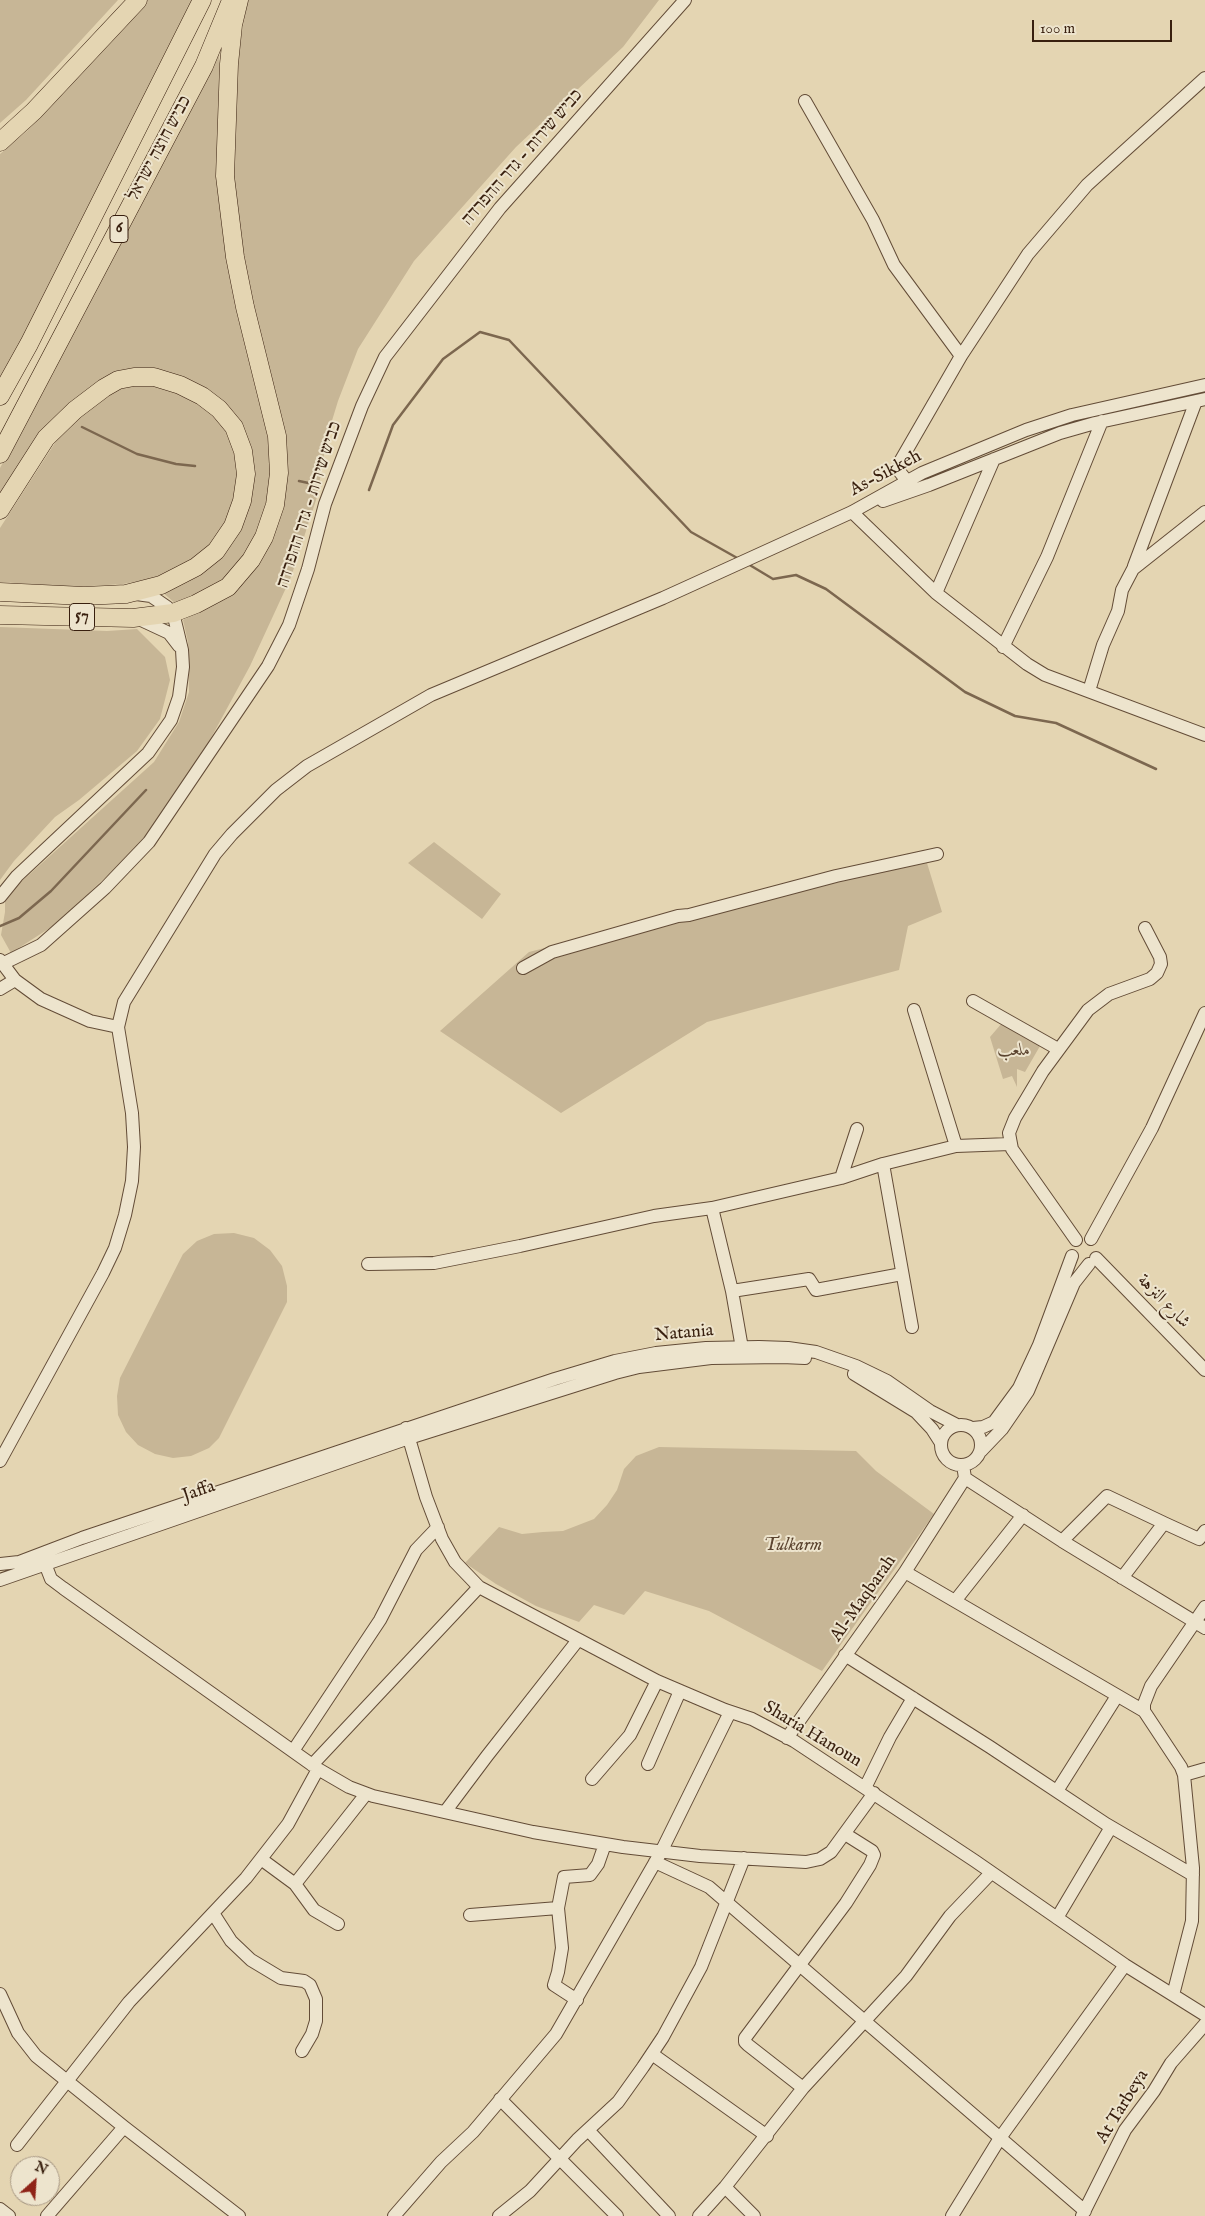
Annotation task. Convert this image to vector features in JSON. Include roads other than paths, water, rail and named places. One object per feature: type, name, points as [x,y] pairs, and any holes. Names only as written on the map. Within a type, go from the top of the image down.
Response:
[{"type":"highway","points":[[0,142],[34,111],[138,0]]},
{"type":"highway","name":"כביש חוצה ישראל","points":[[0,396],[29,344],[202,0]]},
{"type":"highway","name":"כביש חוצה ישראל","points":[[0,454],[200,74],[232,0]]},
{"type":"highway","points":[[133,618],[154,617],[173,613],[196,604],[228,587],[251,560],[264,536],[275,505],[279,473],[277,436],[245,307],[228,212],[225,176],[228,72],[233,25],[239,0]]},
{"type":"highway","points":[[0,510],[46,438],[75,410],[118,380],[134,377],[154,377],[180,385],[202,396],[219,409],[234,427],[243,451],[246,474],[242,501],[233,526],[216,551],[196,567],[160,584],[126,594]]},
{"type":"highway","name":"57","points":[[0,592],[84,596],[126,594]]},
{"type":"highway","name":"57","points":[[0,615],[133,618]]},
{"type":"street","name":"כביש שירות - גדר ההפרדה","points":[[1,962],[41,945],[105,888],[149,842],[268,666],[289,625],[308,569],[325,504],[362,406],[385,357],[500,208],[685,0]]},
{"type":"street","points":[[906,481],[899,471],[901,460],[961,356],[1028,254],[1074,199],[1104,169],[1205,78]]},
{"type":"street","points":[[805,101],[873,220],[894,265],[961,356]]},
{"type":"street","name":"As-Sikkeh","points":[[852,512],[922,473],[1026,430],[1072,415],[1205,385]]},
{"type":"street","points":[[1003,646],[1047,557],[1101,423],[1201,400]]},
{"type":"street","points":[[1089,691],[1103,645],[1118,611],[1122,590],[1133,568],[1201,400]]},
{"type":"street","name":"As-Sikkeh","points":[[852,512],[1047,440],[1101,423]]},
{"type":"street","points":[[936,593],[993,461]]},
{"type":"street","points":[[0,1461],[105,1268],[126,1215],[133,1173],[133,1130],[118,1027],[124,1002],[215,854],[262,804],[306,766],[431,696],[663,598],[852,512],[936,593],[1003,646],[1045,675],[1205,734]]},
{"type":"street","points":[[1133,568],[1205,512]]},
{"type":"street","points":[[0,897],[17,876],[148,753],[161,737],[171,720],[179,697],[183,667],[182,650],[173,613],[151,596],[126,594]]},
{"type":"street","points":[[133,618],[146,620],[168,633],[182,650]]},
{"type":"street","points":[[523,968],[552,952],[678,916],[689,916],[836,876],[937,854]]},
{"type":"street","points":[[1076,1240],[1010,1144],[1009,1134],[1011,1125],[1058,1049],[1088,1010],[1101,998],[1150,979],[1157,973],[1160,967],[1160,957],[1145,928]]},
{"type":"street","points":[[1,962],[15,980],[41,999],[74,1015],[100,1024],[118,1027]]},
{"type":"street","points":[[0,989],[15,980]]},
{"type":"street","points":[[973,1001],[1058,1049]]},
{"type":"street","points":[[914,1010],[956,1146]]},
{"type":"street","points":[[1091,1240],[1152,1128],[1205,1013]]},
{"type":"street","points":[[841,1178],[857,1129]]},
{"type":"street","points":[[368,1264],[434,1262],[520,1246],[654,1216],[712,1208],[841,1178],[883,1164],[956,1146],[1010,1144]]},
{"type":"street","points":[[883,1164],[912,1327]]},
{"type":"street","points":[[712,1208],[732,1291],[743,1352]]},
{"type":"street","points":[[1084,1238],[1091,1240],[1097,1246],[1093,1261],[1074,1283],[1028,1391],[1002,1428],[973,1462],[963,1465],[953,1464],[943,1454],[941,1443],[944,1434],[948,1429],[957,1425],[973,1428],[983,1427],[994,1422],[1019,1388],[1039,1345],[1072,1256],[1071,1247],[1076,1240],[1084,1238]]},
{"type":"street","points":[[1072,1256],[1081,1264],[1093,1261]]},
{"type":"street","name":"شارع النزهة","points":[[1093,1261],[1205,1370]]},
{"type":"street","points":[[732,1291],[809,1279],[816,1290],[902,1274]]},
{"type":"street","name":"Natania","points":[[407,1433],[615,1372],[743,1352],[788,1348],[816,1352],[856,1366],[887,1381],[930,1410],[957,1425]]},
{"type":"street","name":"Natania","points":[[743,1352],[806,1358],[826,1362],[849,1371],[916,1412],[932,1429],[941,1443]]},
{"type":"street","points":[[973,1428],[980,1438],[981,1451]]},
{"type":"street","name":"Sharia Hanoun","points":[[407,1433],[426,1497],[438,1527],[455,1562],[479,1587],[657,1681],[762,1724],[787,1738],[869,1790],[1125,1965],[1205,2015]]},
{"type":"street","name":"Jaffa","points":[[0,1580],[43,1559],[407,1433]]},
{"type":"street","points":[[963,1465],[965,1478],[1062,1542],[1200,1625]]},
{"type":"street","name":"Al-Maqbarah","points":[[787,1738],[905,1572],[965,1478]]},
{"type":"street","points":[[1062,1542],[1107,1496],[1199,1540],[1205,1531]]},
{"type":"street","points":[[955,1601],[1023,1515]]},
{"type":"street","points":[[1122,1578],[1164,1523]]},
{"type":"street","points":[[293,1751],[380,1620],[416,1550],[438,1527]]},
{"type":"street","points":[[43,1559],[51,1579],[63,1588],[315,1767],[349,1786],[366,1794],[533,1832],[605,1844],[658,1857],[814,1861],[831,1852],[845,1834],[869,1790],[890,1737],[913,1698]]},
{"type":"street","name":"Jaffa","points":[[0,1564],[43,1559]]},
{"type":"street","points":[[905,1572],[1144,1711],[1182,1767],[1197,1871],[1192,1921],[1173,1995]]},
{"type":"street","points":[[17,2145],[129,2002],[261,1859],[288,1824],[315,1767],[479,1587]]},
{"type":"street","points":[[1144,1711],[1148,1691],[1200,1625],[1205,1607]]},
{"type":"street","points":[[445,1812],[578,1640]]},
{"type":"street","points":[[845,1655],[1111,1827],[1197,1871]]},
{"type":"street","points":[[592,1779],[630,1735],[657,1681]]},
{"type":"street","points":[[648,1764],[680,1691]]},
{"type":"street","points":[[1057,1791],[1117,1696]]},
{"type":"street","points":[[394,2216],[441,2162],[473,2132],[556,2034],[658,1857],[730,1712]]},
{"type":"street","points":[[1184,1775],[1205,1769]]},
{"type":"street","points":[[295,1884],[366,1794]]},
{"type":"street","points":[[1057,1918],[1111,1827]]},
{"type":"street","points":[[803,2088],[744,2042],[846,1903],[873,1859],[874,1855],[870,1849],[845,1834]]},
{"type":"street","points":[[577,2000],[554,1985],[562,1948],[558,1908],[564,1877],[590,1875],[598,1864],[605,1844]]},
{"type":"street","points":[[658,1857],[703,1884],[727,1903],[1000,2138],[1083,2213]]},
{"type":"street","points":[[499,2216],[530,2191],[560,2158],[618,2102],[652,2054],[701,1966],[744,1858]]},
{"type":"street","points":[[261,1859],[295,1884],[314,1910],[338,1924]]},
{"type":"street","points":[[699,2216],[767,2136],[803,2088],[906,1976],[950,1916],[991,1872]]},
{"type":"street","points":[[470,1915],[558,1908]]},
{"type":"street","points":[[213,1913],[230,1941],[251,1960],[281,1978],[304,1981],[310,1985],[316,1999],[316,2021],[312,2034],[302,2051]]},
{"type":"street","points":[[952,2216],[1000,2138],[1125,1965]]},
{"type":"street","points":[[0,1994],[18,2032],[29,2049],[124,2127],[239,2216]]},
{"type":"street","name":"At Tarbeya","points":[[1083,2213],[1125,2130],[1154,2091],[1171,2063],[1205,2024]]},
{"type":"street","points":[[652,2054],[767,2136]]},
{"type":"street","points":[[500,2099],[617,2216]]},
{"type":"street","points":[[47,2216],[124,2127]]},
{"type":"street","points":[[588,2130],[669,2216]]},
{"type":"street","points":[[725,2187],[754,2216]]},
{"type":"street","points":[[0,2209],[9,2216]]},
{"type":"waterway","points":[[369,490],[393,425],[443,359],[480,332],[509,340],[691,532],[739,559]]},
{"type":"waterway","points":[[82,427],[137,454],[176,464],[195,466]]},
{"type":"waterway","points":[[299,481],[313,484]]},
{"type":"waterway","points":[[748,564],[773,579],[796,575],[826,589],[965,692],[1015,716],[1056,723],[1156,769]]},
{"type":"waterway","points":[[0,926],[19,918],[51,891],[146,790]]},
{"type":"park label","name":"ملعب","points":[[1014,1051]]},
{"type":"park label","name":"Tulkarm","points":[[793,1546]]}]
